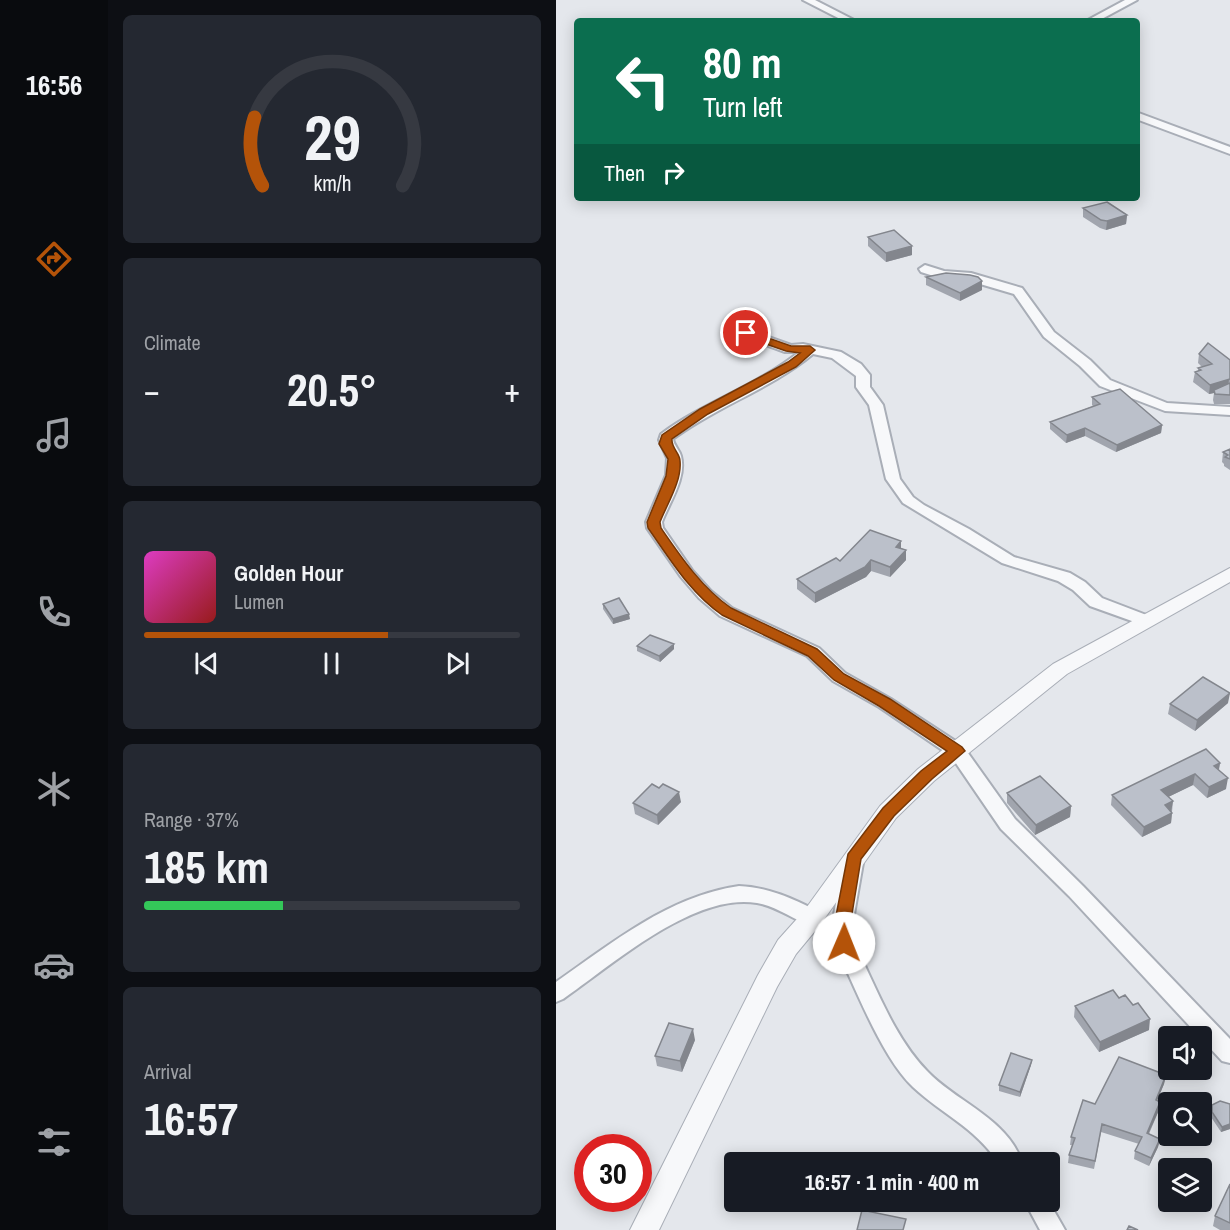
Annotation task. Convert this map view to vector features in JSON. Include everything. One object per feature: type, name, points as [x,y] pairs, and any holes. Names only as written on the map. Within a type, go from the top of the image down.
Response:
[{"type":"street","points":[[808,0],[846,18]]},
{"type":"street","points":[[1097,18],[1132,0]]},
{"type":"street","points":[[1140,117],[1230,151]]},
{"type":"street","points":[[925,269],[943,275],[971,277],[1018,291],[1049,334],[1086,363],[1092,372],[1105,382],[1165,407],[1230,411]]},
{"type":"street","points":[[746,333],[790,349],[810,350],[844,357],[863,375],[862,387],[876,405],[890,472],[908,500],[1008,560],[1064,577],[1079,586],[1096,602],[1143,620]]},
{"type":"street","points":[[810,350],[792,364],[704,412],[666,437],[665,444],[674,459],[672,476],[653,525],[684,570],[714,603],[726,612],[812,652],[839,677],[884,703],[957,751],[1008,824],[1076,891],[1230,1054]]},
{"type":"street","points":[[644,1230],[767,982],[787,947],[812,918],[888,812],[926,775],[1060,669],[1143,620],[1230,574]]},
{"type":"street","points":[[854,858],[842,926],[844,943],[895,1047],[921,1080],[980,1124],[1004,1152]]},
{"type":"street","points":[[556,993],[668,919],[719,897],[738,894],[776,899],[812,918]]},
{"type":"street","points":[[1043,1212],[1053,1230]]},
{"type":"building","points":[[1107,202],[1127,215],[1107,221],[1101,220],[1083,208]]},
{"type":"building","points":[[894,230],[912,246],[886,253],[868,237]]},
{"type":"building","points":[[946,273],[970,275],[982,281],[960,293],[926,277]]},
{"type":"building","points":[[1208,343],[1230,360],[1230,379],[1210,385],[1195,372],[1201,370],[1198,368],[1212,364],[1199,354]]},
{"type":"building","points":[[1230,383],[1230,395],[1215,394],[1214,390]]},
{"type":"building","points":[[1120,389],[1162,425],[1117,445],[1085,428],[1067,435],[1050,422],[1100,404],[1092,397]]},
{"type":"building","points":[[1230,449],[1230,459],[1225,457],[1228,455],[1223,452]]},
{"type":"building","points":[[870,530],[901,541],[896,547],[906,550],[890,567],[871,560],[865,567],[815,593],[797,579],[836,558],[840,561]]},
{"type":"building","points":[[619,598],[629,614],[613,619],[603,604]]},
{"type":"building","points":[[650,635],[674,644],[659,656],[637,646]]},
{"type":"building","points":[[1203,677],[1230,693],[1197,720],[1170,704]]},
{"type":"building","points":[[1206,749],[1220,763],[1214,766],[1228,778],[1209,787],[1195,774],[1161,790],[1173,801],[1165,805],[1172,813],[1144,827],[1112,795]]},
{"type":"building","points":[[1040,776],[1071,806],[1036,825],[1007,793]]},
{"type":"building","points":[[652,784],[659,788],[663,784],[679,792],[657,815],[633,803]]},
{"type":"building","points":[[1113,990],[1119,998],[1125,995],[1133,1005],[1138,1003],[1150,1019],[1100,1042],[1075,1006]]},
{"type":"building","points":[[669,1023],[693,1029],[680,1061],[655,1056]]},
{"type":"building","points":[[1011,1053],[1032,1060],[1020,1092],[999,1085]]},
{"type":"building","points":[[1119,1057],[1158,1072],[1158,1080],[1164,1080],[1156,1100],[1158,1107],[1147,1133],[1158,1138],[1151,1158],[1135,1151],[1142,1137],[1102,1124],[1095,1161],[1069,1155],[1075,1138],[1071,1137],[1083,1100],[1095,1104]]},
{"type":"building","points":[[1220,1101],[1230,1104],[1230,1124],[1222,1127],[1212,1112],[1212,1105]]},
{"type":"building","points":[[1230,1184],[1230,1223],[1215,1216]]},
{"type":"building","points":[[862,1212],[906,1219],[903,1230],[857,1230]]},
{"type":"route","points":[[746,333],[790,349],[810,350],[792,364],[704,412],[666,437],[665,444],[674,459],[672,476],[653,525],[684,570],[714,603],[726,612],[812,652],[839,677],[884,703],[957,751],[926,775],[888,812],[854,858],[842,926],[844,943]]}]
